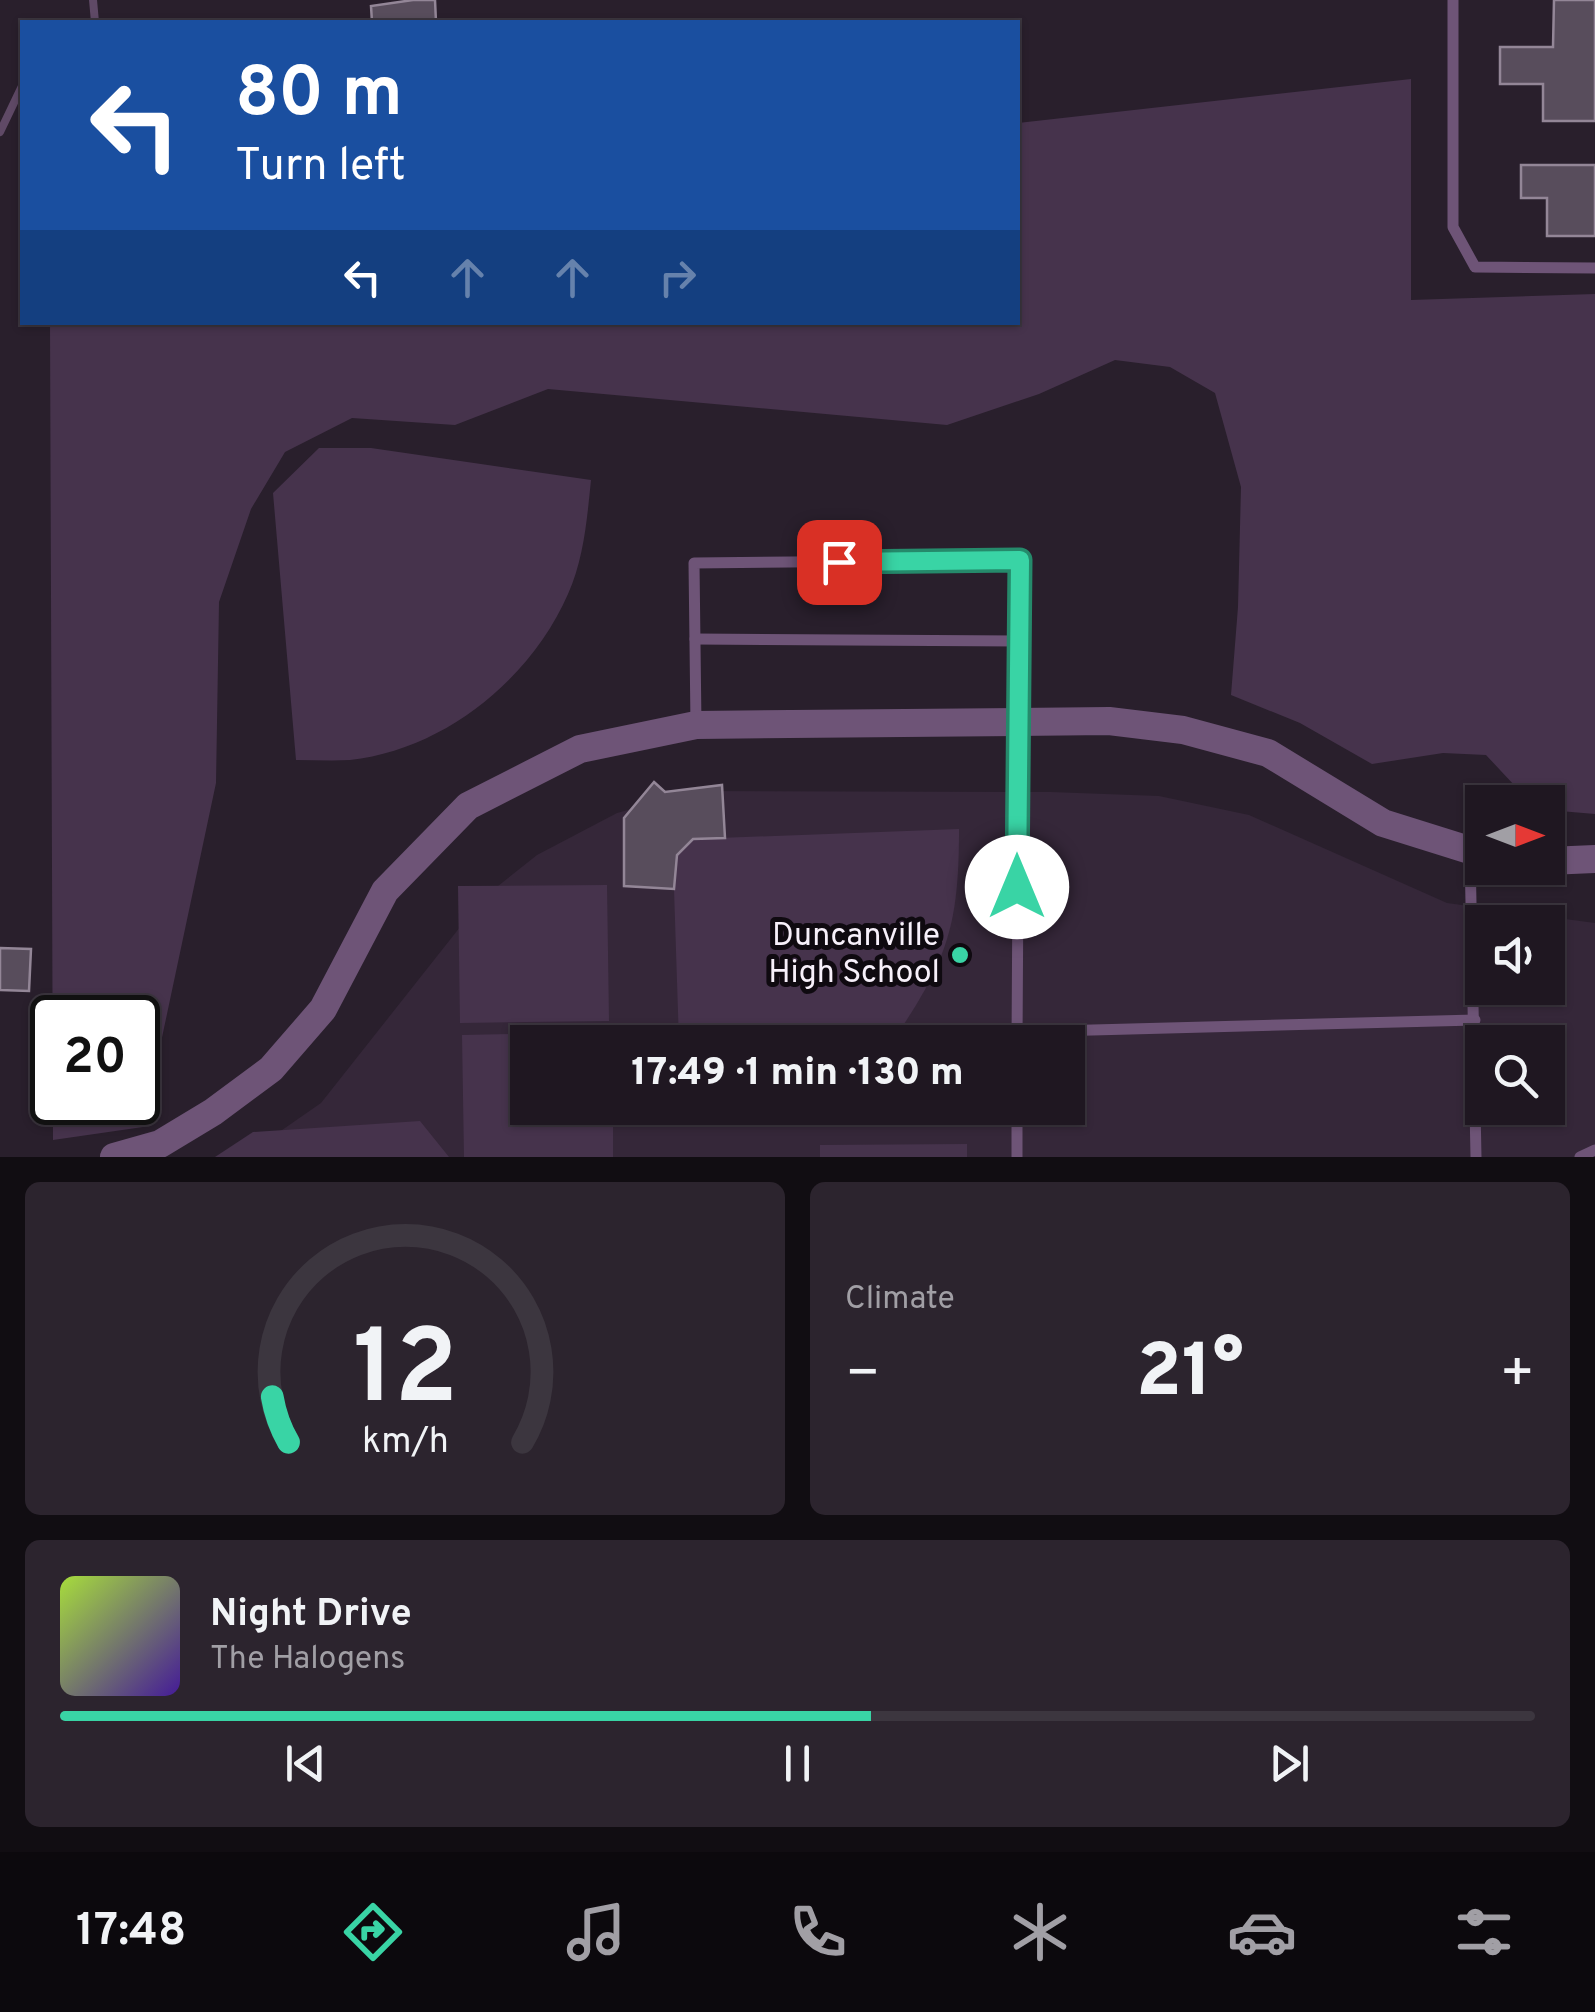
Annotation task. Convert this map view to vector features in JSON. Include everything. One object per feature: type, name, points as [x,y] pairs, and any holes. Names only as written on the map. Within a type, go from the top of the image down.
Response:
[{"type":"street","points":[[114,1157],[160,1144],[214,1112],[270,1068],[323,1008],[385,891],[468,806],[580,749],[696,725],[1108,721],[1182,730],[1268,753],[1383,823],[1465,849]]},
{"type":"street","points":[[1565,860],[1595,859]]},
{"type":"lane","points":[[1453,0],[1453,227],[1475,266],[1595,268]]},
{"type":"lane","points":[[696,725],[694,564],[1020,560],[1017,1025]]},
{"type":"lane","points":[[695,639],[1019,641]]},
{"type":"lane","points":[[1476,885],[1476,1157]]},
{"type":"lane","points":[[1085,1034],[1475,1020]]},
{"type":"lane","points":[[1017,1125],[1018,1157]]},
{"type":"lane","points":[[1580,1157],[1595,1150]]},
{"type":"shaded area","points":[[1411,79],[1411,300],[1595,294],[1595,814],[1565,811],[1565,785],[1514,785],[1486,755],[1443,753],[1372,764],[1300,723],[1231,695],[1241,487],[1215,393],[1170,367],[1115,360],[1039,394],[947,425],[548,389],[455,425],[352,418],[285,452],[251,509],[219,602],[216,783],[160,1047],[160,995],[53,995],[50,325],[1020,325],[1020,123]]},
{"type":"shaded area","points":[[319,448],[371,448],[591,480],[578,566],[552,625],[532,654],[508,681],[451,725],[419,742],[350,760],[296,760],[273,493]]},
{"type":"shaded area","name":"Duncanville High School","points":[[697,791],[1159,796],[1249,815],[1447,903],[1465,905],[1465,1005],[1565,1005],[1565,919],[1595,923],[1595,1157],[243,1157],[321,1103],[483,898],[537,855],[617,813]]},
{"type":"shaded area","points":[[959,829],[956,892],[946,942],[926,988],[903,1025],[678,1025],[674,889],[677,855],[693,839]]},
{"type":"shaded area","points":[[607,885],[609,1021],[460,1023],[458,886]]},
{"type":"shaded area","points":[[510,1034],[510,1125],[613,1125],[613,1157],[464,1157],[462,1035]]},
{"type":"shaded area","points":[[420,1121],[449,1157],[215,1157],[253,1132]]},
{"type":"shaded area","points":[[53,1125],[143,1125],[143,1127],[53,1140]]},
{"type":"shaded area","points":[[967,1144],[967,1157],[820,1157],[820,1145]]},
{"type":"building","points":[[435,0],[436,20],[372,20],[371,6]]},
{"type":"building","points":[[1554,0],[1595,0],[1595,121],[1543,121],[1543,84],[1500,84],[1500,47],[1553,47]]},
{"type":"building","points":[[1521,165],[1595,165],[1595,236],[1547,236],[1547,198],[1521,198]]},
{"type":"building","points":[[654,782],[665,792],[722,785],[725,838],[693,839],[677,855],[674,889],[624,886],[624,818]]},
{"type":"building","points":[[0,948],[31,949],[29,991],[0,990]]},
{"type":"waterway","points":[[93,0],[95,20]]},
{"type":"waterway","points":[[0,132],[20,90]]},
{"type":"place","name":"Duncanville High School","points":[[960,955]]},
{"type":"route","points":[[839,562],[1020,560],[1017,887]]}]
